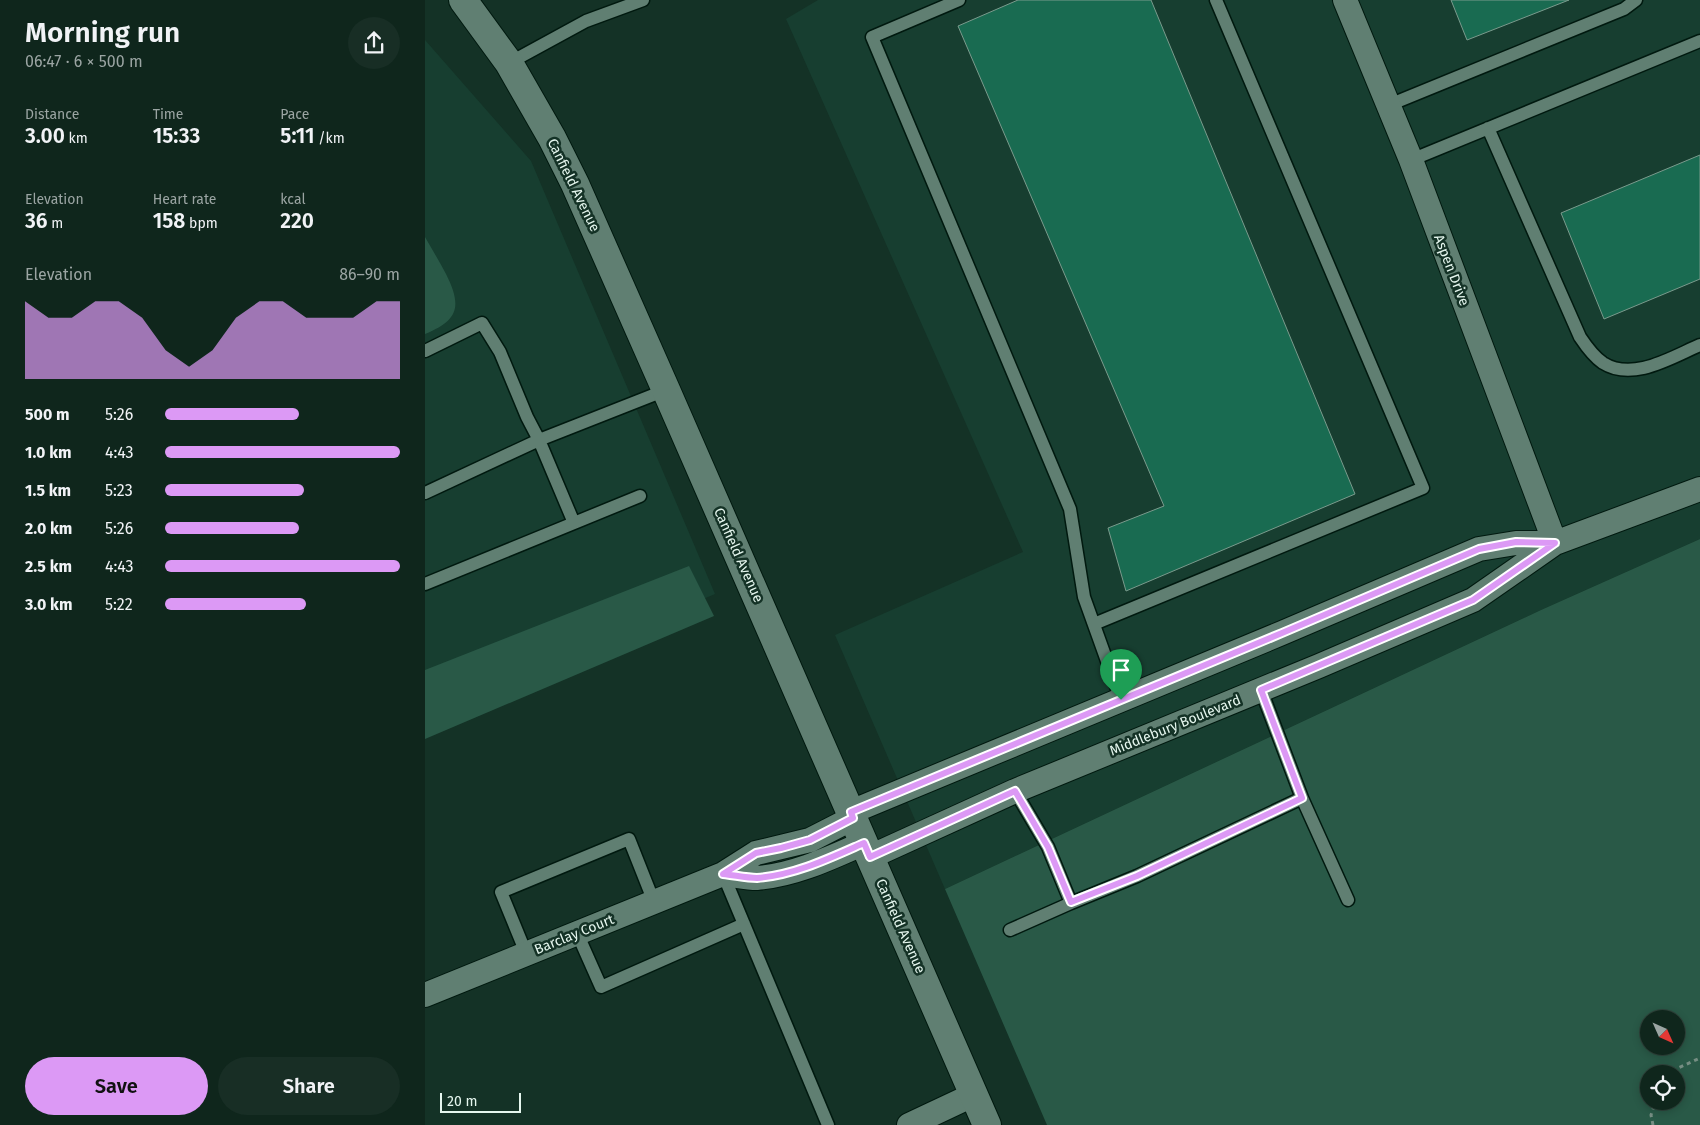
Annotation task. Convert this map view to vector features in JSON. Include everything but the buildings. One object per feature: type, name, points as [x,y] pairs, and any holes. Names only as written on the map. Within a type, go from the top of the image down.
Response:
[{"type":"street","name":"Canfield Avenue","points":[[463,0],[509,63],[575,184],[975,1094],[983,1124]]},
{"type":"street","name":"Aspen Drive","points":[[1345,0],[1411,160],[1555,543]]},
{"type":"street","name":"Middlebury Boulevard","points":[[723,874],[757,878],[792,871],[867,850],[1261,690],[1473,600],[1555,543],[1700,488]]},
{"type":"street","name":"Middlebury Boulevard","points":[[723,874],[756,853],[810,840],[852,815],[1479,549],[1516,542],[1555,543]]},
{"type":"street","name":"Barclay Court","points":[[425,995],[723,874]]},
{"type":"street","points":[[909,1125],[975,1094]]},
{"type":"lane","points":[[509,63],[586,21],[643,0]]},
{"type":"lane","points":[[959,0],[872,37],[1070,509],[1084,597],[1121,700]]},
{"type":"lane","points":[[1094,624],[1423,488],[1216,0]]},
{"type":"lane","points":[[1389,105],[1623,9],[1636,0]]},
{"type":"lane","points":[[1411,160],[1700,41]]},
{"type":"lane","points":[[1488,128],[1579,337],[1588,348],[1603,363],[1622,370],[1643,368],[1700,345]]},
{"type":"lane","points":[[425,351],[482,323],[500,352],[574,523]]},
{"type":"lane","points":[[426,495],[539,440],[667,390]]},
{"type":"lane","points":[[425,584],[640,496]]},
{"type":"lane","points":[[1261,690],[1302,798],[1348,900]]},
{"type":"lane","points":[[1015,791],[1048,847],[1071,902]]},
{"type":"lane","points":[[1010,930],[1071,902],[1137,876],[1302,798]]},
{"type":"lane","points":[[526,953],[501,892],[629,839],[654,902]]},
{"type":"lane","points":[[723,874],[828,1125]]},
{"type":"lane","points":[[577,933],[601,987],[744,924]]},
{"type":"path","points":[[1685,1065],[1700,1058]]},
{"type":"path","points":[[1653,1110],[1651,1115],[1653,1125]]},
{"type":"shaded area","points":[[818,0],[1700,0],[1700,539],[1541,610],[945,889],[835,635],[1023,552],[786,19]]},
{"type":"shaded area","points":[[425,40],[531,161],[715,594],[425,716]]},
{"type":"shaded area","points":[[425,237],[451,285],[455,303],[451,317],[436,329],[425,334]]},
{"type":"shaded area","points":[[1700,539],[1700,1125],[1047,1125],[945,889],[1541,610]]},
{"type":"shaded area","points":[[689,566],[714,616],[425,739],[425,670]]},
{"type":"route","points":[[1516,542],[1555,543],[1473,600],[1261,690],[1302,798],[1137,876],[1071,902],[1048,847],[1015,791],[870,857],[864,843],[815,864],[792,871],[757,878],[723,874],[756,853],[810,840],[853,818],[851,812],[1121,700],[1479,549],[1516,542]]}]
